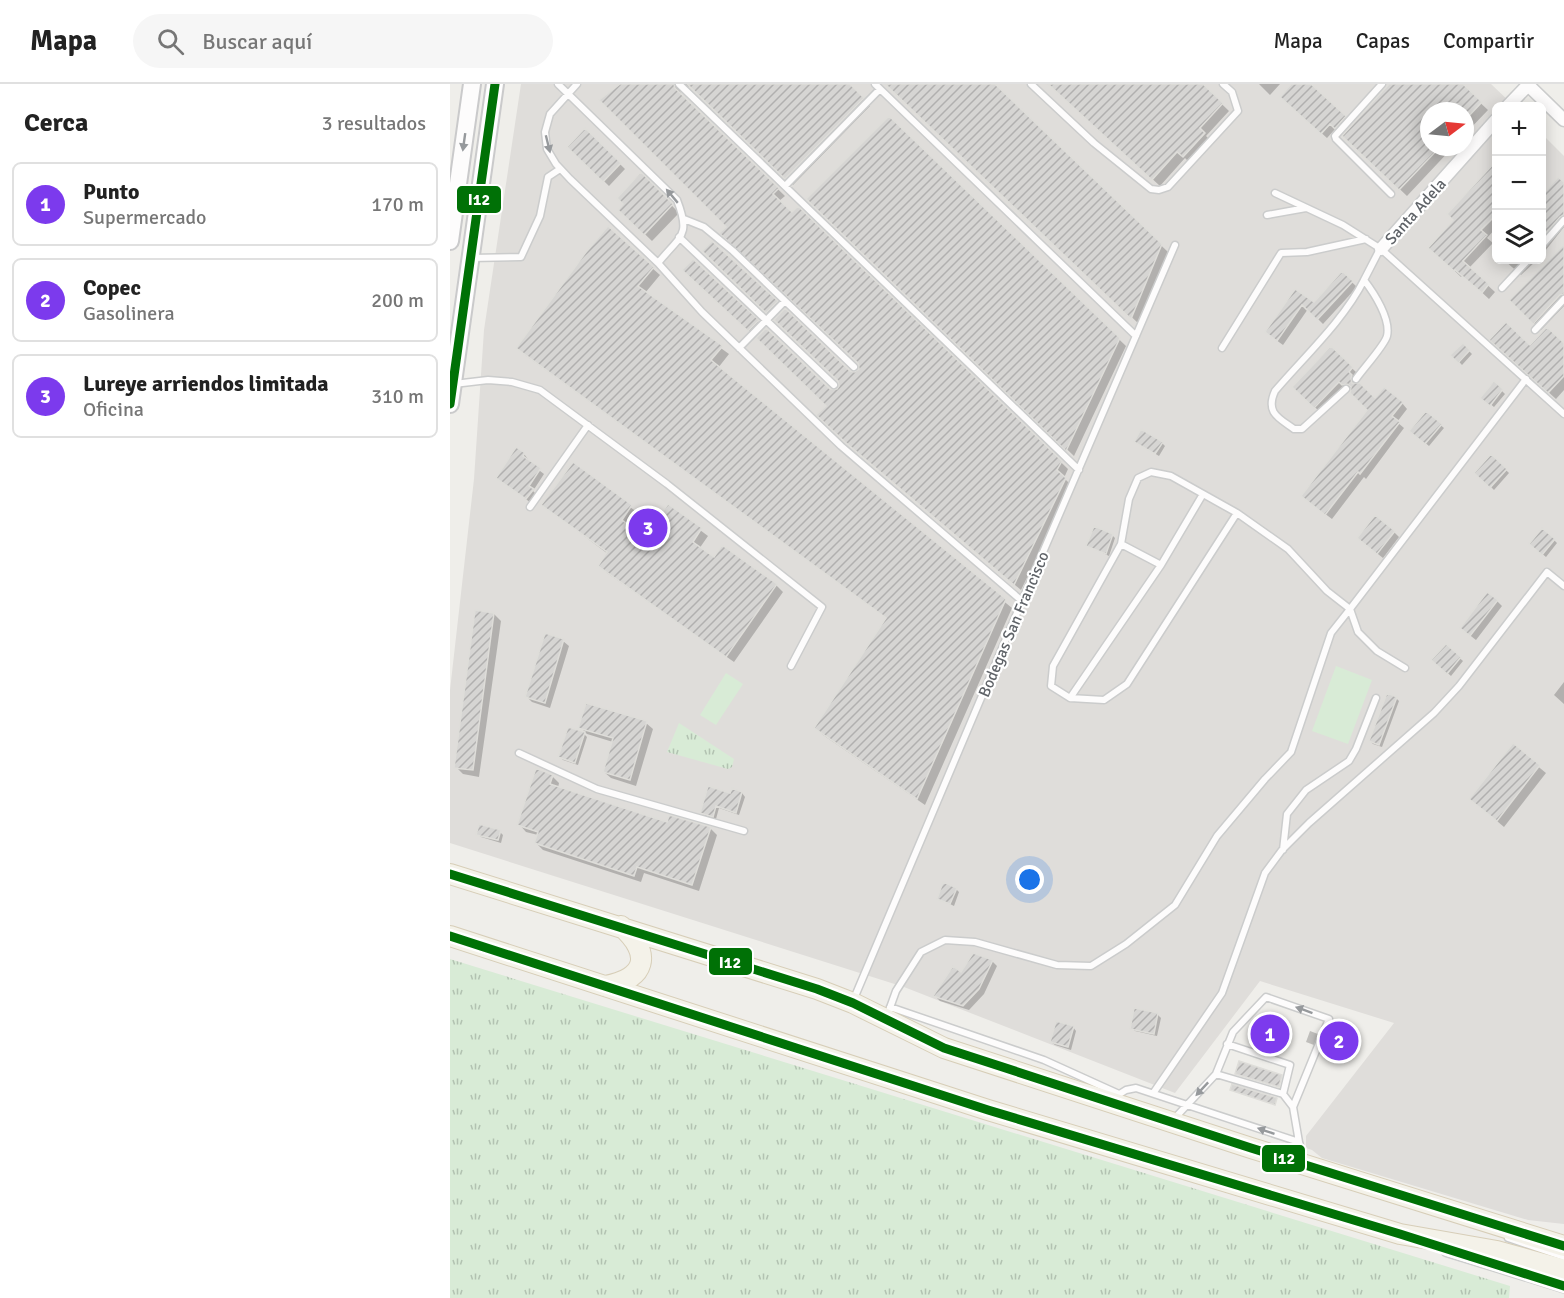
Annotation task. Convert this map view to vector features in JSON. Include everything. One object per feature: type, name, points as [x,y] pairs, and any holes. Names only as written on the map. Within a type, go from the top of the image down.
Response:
[{"type":"main road","points":[[450,242],[472,84]]},
{"type":"main road","points":[[450,404],[495,84]]},
{"type":"main road","points":[[459,179],[470,185],[481,182]]},
{"type":"main road","points":[[450,350],[453,385]]},
{"type":"main road","points":[[450,874],[621,926],[888,1014],[944,1048],[1113,1097],[1171,1122],[1564,1246]]},
{"type":"main road","points":[[605,986],[629,979],[642,964],[637,944],[621,926]]},
{"type":"main road","points":[[450,936],[988,1110],[1400,1234],[1497,1251],[1564,1270]]},
{"type":"main road","points":[[1528,1234],[1564,1237]]},
{"type":"street","points":[[1511,102],[1527,84],[1564,120]]},
{"type":"street","name":"Santa Adela","points":[[1381,249],[1492,126]]},
{"type":"street","points":[[1400,1234],[1564,1286]]},
{"type":"lane","points":[[558,84],[677,200],[685,226],[679,237],[658,262]]},
{"type":"lane","points":[[577,84],[550,114],[545,132],[548,149],[561,169],[658,262],[702,312],[841,446],[1022,600]]},
{"type":"lane","points":[[679,84],[1078,470]]},
{"type":"lane","points":[[1031,84],[1094,143],[1151,189],[1159,190],[1168,187],[1238,111],[1232,92],[1223,84]]},
{"type":"lane","points":[[1382,84],[1335,136],[1391,194]]},
{"type":"lane","points":[[784,186],[878,86],[1136,336]]},
{"type":"lane","points":[[470,258],[521,257],[540,216],[548,177],[561,169]]},
{"type":"lane","points":[[1275,193],[1343,225],[1381,249],[1564,414]]},
{"type":"lane","points":[[1268,215],[1307,208]]},
{"type":"lane","points":[[684,219],[704,227],[718,239],[854,367]]},
{"type":"lane","points":[[1546,240],[1564,220]]},
{"type":"lane","points":[[679,237],[834,385]]},
{"type":"lane","points":[[1222,348],[1281,253],[1307,252],[1366,239]]},
{"type":"lane","name":"Bodegas San Francisco","points":[[853,1003],[1022,600],[1175,245]]},
{"type":"lane","points":[[1346,389],[1302,429],[1294,429],[1276,416],[1270,401],[1275,391],[1358,293],[1381,249]]},
{"type":"lane","points":[[1503,288],[1524,264]]},
{"type":"lane","points":[[1356,379],[1387,338],[1382,310],[1376,296],[1364,280]]},
{"type":"lane","points":[[1535,330],[1564,299]]},
{"type":"lane","points":[[739,348],[785,301]]},
{"type":"lane","points":[[888,1014],[896,991],[921,952],[945,940],[975,942],[1057,965],[1091,966],[1126,944],[1175,905],[1217,836],[1291,752],[1331,633],[1526,379]]},
{"type":"lane","points":[[453,385],[488,380],[512,382],[540,390],[667,484],[822,607],[791,666]]},
{"type":"lane","points":[[530,507],[588,425]]},
{"type":"lane","points":[[1237,513],[1127,684],[1104,700],[1070,698],[1051,686],[1053,666],[1121,544],[1129,499],[1138,478],[1150,472],[1171,476],[1237,513],[1287,549],[1327,591],[1350,609],[1358,632],[1377,651],[1405,668]]},
{"type":"lane","points":[[1070,698],[1161,565],[1203,494]]},
{"type":"lane","points":[[1121,544],[1161,565]]},
{"type":"lane","points":[[1154,1092],[1222,993],[1265,873],[1282,850],[1338,796],[1434,713],[1459,686],[1547,572],[1564,586]]},
{"type":"lane","points":[[1282,850],[1287,814],[1306,790],[1349,761],[1376,698]]},
{"type":"lane","points":[[519,753],[597,789],[744,831]]},
{"type":"lane","points":[[1171,1122],[1216,1074],[1233,1032],[1266,997],[1329,1019],[1293,1107]]},
{"type":"lane","points":[[1227,1044],[1290,1065],[1283,1094]]},
{"type":"lane","points":[[1216,1074],[1283,1094],[1293,1107],[1305,1165]]},
{"type":"lane","points":[[1113,1097],[1136,1088],[1154,1092],[1299,1142]]},
{"type":"lane","points":[[1463,1213],[1499,1234],[1564,1257]]},
{"type":"shaded area","points":[[521,84],[1491,84],[1510,102],[1492,102],[1492,264],[1546,264],[1546,138],[1564,156],[1564,1224],[1528,1220],[1322,1158],[1306,1148],[1306,1136],[1394,1023],[1260,981],[1175,1093],[904,987],[450,843],[450,690],[474,479],[484,330]]},
{"type":"green space","points":[[1336,666],[1372,680],[1348,744],[1312,731]]},
{"type":"green space","points":[[726,673],[743,684],[716,725],[700,715]]},
{"type":"green space","points":[[679,723],[734,759],[732,767],[728,769],[667,752]]},
{"type":"green space","points":[[450,959],[1510,1286],[1509,1298],[450,1298]]},
{"type":"building","points":[[620,84],[674,84],[675,88],[779,188],[773,194],[792,212],[798,206],[1062,461],[1057,470],[1066,478],[1014,585],[816,415],[826,406],[756,338],[766,328],[830,389],[837,389],[838,381],[774,320],[785,308],[850,371],[855,372],[859,369],[858,363],[719,233],[726,227],[599,100]]},
{"type":"building","points":[[687,84],[850,84],[864,98],[785,179]]},
{"type":"building","points":[[885,84],[995,84],[1162,244],[1131,319]]},
{"type":"building","points":[[1048,84],[1203,84],[1223,103],[1200,128],[1205,133],[1183,157],[1177,152],[1152,180]]},
{"type":"building","points":[[1291,84],[1311,84],[1346,116],[1335,129],[1330,124],[1321,134],[1280,97]]},
{"type":"building","points":[[1389,84],[1463,84],[1482,102],[1474,110],[1474,102],[1420,102],[1420,156],[1431,156],[1399,190],[1342,136]]},
{"type":"building","points":[[889,116],[1120,338],[1066,451],[806,199]]},
{"type":"building","points":[[585,128],[621,163],[603,182],[567,147]]},
{"type":"building","points":[[1492,165],[1492,219],[1481,230],[1487,235],[1463,261],[1489,284],[1482,293],[1428,248],[1453,220],[1447,214]]},
{"type":"building","points":[[641,172],[673,204],[644,235],[618,210],[623,204],[617,198]]},
{"type":"building","points":[[1558,177],[1564,182],[1564,215],[1546,233],[1546,210],[1546,190]]},
{"type":"building","points":[[608,226],[654,267],[638,286],[723,346],[711,360],[1006,599],[917,799],[814,728],[886,618],[516,348],[586,252]]},
{"type":"building","points":[[712,241],[778,301],[766,313],[702,251]]},
{"type":"building","points":[[1564,244],[1564,294],[1560,295],[1533,324],[1509,300]]},
{"type":"building","points":[[693,259],[759,320],[748,331],[682,270]]},
{"type":"building","points":[[1342,271],[1353,281],[1317,320],[1302,305],[1277,341],[1265,332],[1295,289],[1314,302]]},
{"type":"building","points":[[1506,322],[1530,345],[1547,327],[1564,343],[1564,376],[1548,393],[1489,340]]},
{"type":"building","points":[[1463,343],[1470,350],[1458,363],[1450,355]]},
{"type":"building","points":[[1331,346],[1353,367],[1349,372],[1352,375],[1352,383],[1360,383],[1375,398],[1384,387],[1403,402],[1392,416],[1400,422],[1325,515],[1301,496],[1367,410],[1350,393],[1351,387],[1347,384],[1342,385],[1339,382],[1314,408],[1292,387]]},
{"type":"building","points":[[1494,381],[1503,389],[1490,406],[1480,398]]},
{"type":"building","points":[[1426,411],[1442,424],[1425,444],[1409,431]]},
{"type":"building","points":[[1141,429],[1163,442],[1155,454],[1134,442]]},
{"type":"building","points":[[516,447],[525,453],[523,456],[541,468],[529,486],[534,489],[526,499],[496,478]]},
{"type":"building","points":[[1491,454],[1507,469],[1490,488],[1474,473]]},
{"type":"building","points":[[573,462],[632,505],[622,520],[645,537],[668,504],[702,528],[693,542],[714,557],[722,545],[777,584],[726,657],[598,566],[607,552],[541,505]]},
{"type":"building","points":[[1375,515],[1395,531],[1377,554],[1357,538]]},
{"type":"building","points":[[1094,526],[1113,534],[1106,554],[1086,546]]},
{"type":"building","points":[[1542,528],[1555,539],[1542,555],[1529,544]]},
{"type":"building","points":[[1487,592],[1498,600],[1470,636],[1460,628]]},
{"type":"building","points":[[475,610],[494,613],[473,770],[454,768]]},
{"type":"building","points":[[545,633],[564,639],[545,703],[525,697]]},
{"type":"building","points":[[1446,644],[1461,657],[1447,674],[1431,660]]},
{"type":"building","points":[[1387,693],[1397,697],[1379,745],[1369,741]]},
{"type":"building","points":[[586,703],[647,721],[630,780],[603,772],[613,738],[578,728]]},
{"type":"building","points":[[568,727],[585,732],[575,763],[558,757]]},
{"type":"building","points":[[1513,743],[1540,765],[1497,821],[1469,799]]},
{"type":"building","points":[[536,768],[553,775],[550,784],[667,822],[669,815],[711,827],[692,885],[637,867],[634,876],[534,843],[538,832],[517,825]]},
{"type":"building","points":[[708,786],[730,793],[732,788],[742,792],[736,813],[716,806],[713,817],[700,813]]},
{"type":"building","points":[[479,824],[501,830],[498,840],[476,835]]},
{"type":"building","points":[[943,882],[957,888],[950,904],[937,899]]},
{"type":"building","points":[[973,953],[993,960],[979,989],[963,1006],[933,996],[953,966],[961,972]]},
{"type":"building","points":[[1134,1008],[1158,1013],[1154,1034],[1130,1029]]},
{"type":"building","points":[[1056,1021],[1074,1026],[1068,1047],[1050,1042]]},
{"type":"building","points":[[1261,1024],[1282,1030],[1278,1043],[1258,1037]]},
{"type":"building","points":[[1328,1035],[1353,1042],[1348,1056],[1323,1048]]},
{"type":"building","points":[[1239,1061],[1282,1075],[1279,1087],[1235,1074]]},
{"type":"building","points":[[1232,1084],[1277,1098],[1275,1105],[1230,1090]]},
{"type":"transit line","name":"I12","points":[[450,404],[495,84]]},
{"type":"transit line","name":"I12","points":[[450,874],[817,989],[853,1003],[944,1048],[1251,1148],[1564,1246]]},
{"type":"transit line","name":"I12","points":[[450,936],[988,1110],[1400,1234],[1564,1286]]},
{"type":"place","name":"Lureye arriendos limitada","points":[[648,528]]},
{"type":"place","name":"Punto","points":[[1270,1034]]},
{"type":"place","name":"Copec","points":[[1339,1041]]}]
